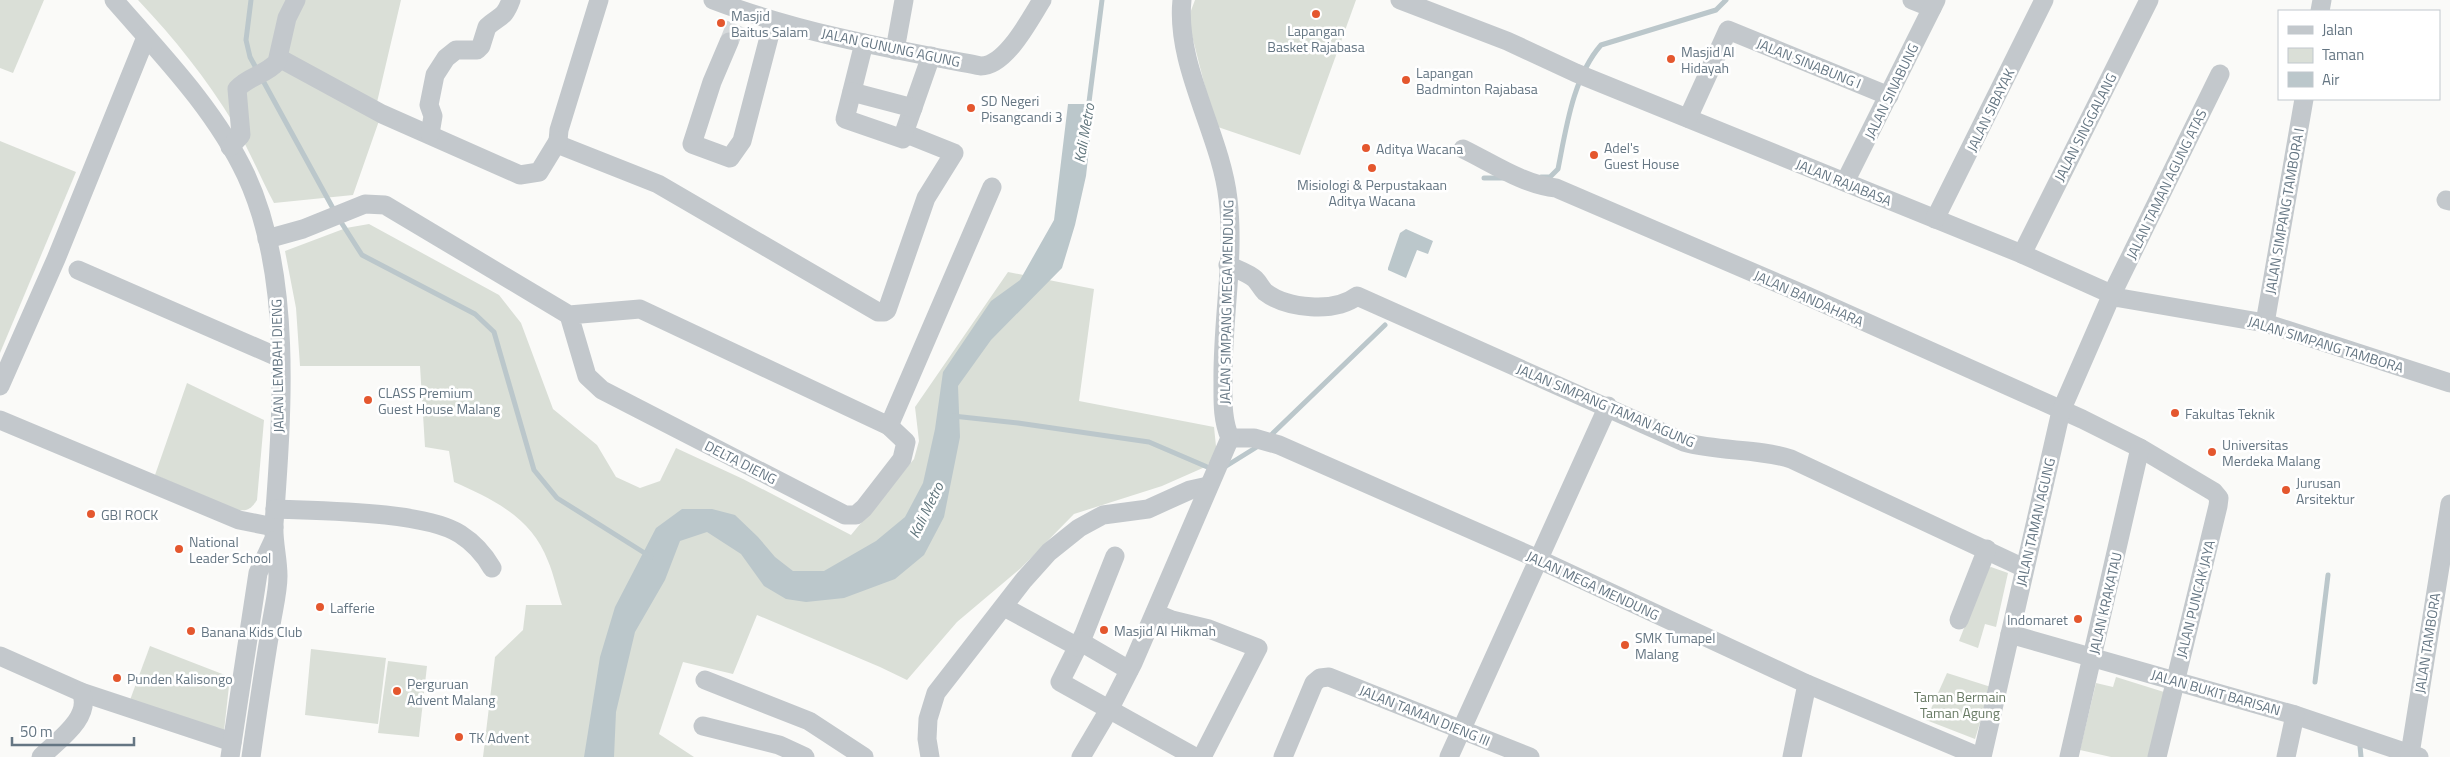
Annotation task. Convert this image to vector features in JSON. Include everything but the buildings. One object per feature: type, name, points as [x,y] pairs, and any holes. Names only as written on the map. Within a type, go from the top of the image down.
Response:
[{"type":"street","name":"JALAN LEMBAH DIENG","points":[[114,0],[199,101],[230,147],[245,174],[258,205],[267,240],[276,291],[280,358],[280,407],[274,526]]},
{"type":"street","points":[[230,147],[241,135],[237,89],[242,83],[275,63],[291,7],[296,0]]},
{"type":"street","points":[[430,134],[433,116],[429,105],[435,75],[446,58],[456,50],[477,50],[481,46],[487,27],[498,21],[507,12],[511,0]]},
{"type":"street","points":[[275,63],[382,114],[526,175],[539,172],[558,141],[587,34],[599,0]]},
{"type":"street","name":"JALAN GUNUNG AGUNG","points":[[715,0],[741,12],[773,22],[895,50],[981,66],[992,64],[1021,34],[1042,0]]},
{"type":"street","points":[[895,50],[904,0]]},
{"type":"street","name":"JALAN SIMPANG MEGA MENDUNG","points":[[1182,0],[1180,12],[1185,44],[1221,163],[1228,198],[1228,265],[1222,355],[1224,420],[1230,438]]},
{"type":"street","name":"JALAN RAJABASA","points":[[1400,0],[1508,41],[1583,76],[2022,254],[2112,294]]},
{"type":"street","points":[[1912,0],[1934,4]]},
{"type":"street","name":"JALAN SIBAYAK","points":[[1935,219],[2044,0]]},
{"type":"street","name":"JALAN SINGGALANG","points":[[2022,254],[2149,0]]},
{"type":"street","name":"JALAN SINABUNG","points":[[1845,182],[1934,4]]},
{"type":"street","points":[[729,42],[712,82],[692,144],[730,158],[742,141],[773,22]]},
{"type":"street","name":"JALAN SINABUNG I","points":[[1688,118],[1728,30],[1889,96]]},
{"type":"street","points":[[0,386],[74,215],[146,37]]},
{"type":"street","points":[[864,43],[845,119],[903,138],[931,56]]},
{"type":"street","name":"JALAN TAMAN AGUNG ATAS","points":[[2112,294],[2220,74]]},
{"type":"street","points":[[852,92],[913,108]]},
{"type":"street","name":"JALAN SIMPANG TAMBORA I","points":[[2265,323],[2304,100]]},
{"type":"street","points":[[558,141],[562,146],[658,184],[878,312],[884,312],[888,310],[926,198],[954,153],[904,133]]},
{"type":"street","name":"JALAN BANDAHARA","points":[[1463,149],[1541,187],[1556,188],[1796,291],[2061,411],[2140,448],[2214,492],[2219,498]]},
{"type":"street","points":[[889,426],[992,186]]},
{"type":"street","points":[[267,240],[304,229],[354,208],[372,204],[385,205],[393,208],[569,315]]},
{"type":"street","name":"JALAN SIMPANG TAMAN AGUNG","points":[[1228,265],[1254,278],[1266,292],[1292,304],[1319,308],[1350,302],[1357,296],[1695,445],[1765,453],[1791,459],[1987,549],[2024,568]]},
{"type":"street","points":[[78,270],[280,358]]},
{"type":"street","name":"JALAN SIMPANG TAMBORA","points":[[2112,294],[2120,298],[2265,323],[2450,383]]},
{"type":"street","name":"JALAN TAMAN AGUNG","points":[[1981,757],[2061,411],[2112,294]]},
{"type":"street","name":"DELTA DIENG","points":[[640,309],[889,426],[906,442],[904,455],[861,511],[856,515],[845,515],[597,386],[587,376],[569,315],[640,309]]},
{"type":"street","points":[[1449,757],[1608,406]]},
{"type":"street","points":[[0,420],[239,520],[274,526],[370,514],[431,522],[460,534],[484,554],[492,568]]},
{"type":"street","points":[[1081,757],[1110,708],[1129,670],[1230,438]]},
{"type":"street","name":"JALAN MEGA MENDUNG","points":[[1230,438],[1259,439],[1279,445],[1538,559],[1807,684],[1981,757]]},
{"type":"street","name":"JALAN KRAKATAU","points":[[2069,757],[2140,448]]},
{"type":"street","points":[[930,757],[927,739],[928,719],[936,694],[1049,552],[1079,528],[1103,515],[1148,509],[1211,481]]},
{"type":"street","name":"JALAN PUNCAK JAYA","points":[[2157,757],[2219,498]]},
{"type":"street","name":"JALAN TAMBORA","points":[[2414,755],[2450,504]]},
{"type":"street","points":[[0,656],[81,692],[231,750],[258,573],[274,526]]},
{"type":"street","points":[[251,757],[278,576],[274,526]]},
{"type":"street","points":[[1959,620],[1987,549]]},
{"type":"street","points":[[1115,556],[1079,644],[1060,682],[1110,708],[1195,757]]},
{"type":"street","points":[[258,573],[278,576]]},
{"type":"street","points":[[1004,607],[1129,670]]},
{"type":"street","points":[[1155,613],[1172,620],[1209,629],[1258,648],[1202,757]]},
{"type":"street","name":"JALAN BUKIT BARISAN","points":[[2010,634],[2093,656],[2295,715],[2414,755]]},
{"type":"street","points":[[244,672],[263,675]]},
{"type":"street","name":"JALAN TAMAN DIENG III","points":[[1283,757],[1314,683],[1320,678],[1329,677],[1530,757]]},
{"type":"street","points":[[705,680],[809,721],[864,757]]},
{"type":"street","points":[[1792,757],[1807,684]]},
{"type":"street","points":[[41,757],[78,720],[84,706],[81,692]]},
{"type":"street","points":[[2286,757],[2295,715]]},
{"type":"street","points":[[703,726],[779,745],[805,757]]},
{"type":"green space","points":[[0,0],[44,0],[13,73],[0,68]]},
{"type":"green space","points":[[138,0],[401,0],[374,115],[380,118],[353,195],[274,203],[224,107],[177,44]]},
{"type":"green space","points":[[1195,0],[1356,0],[1300,155],[1215,126],[1189,24],[1189,16]]},
{"type":"green space","points":[[0,141],[76,172],[0,353]]},
{"type":"green space","points":[[369,224],[499,295],[521,323],[553,409],[597,445],[616,477],[640,488],[660,481],[676,448],[743,479],[851,535],[914,459],[919,441],[915,407],[1008,272],[1094,289],[1079,401],[1214,427],[1217,456],[1205,467],[1162,486],[1074,514],[1021,568],[957,622],[907,680],[757,615],[733,674],[683,662],[659,734],[694,757],[483,757],[495,657],[523,630],[526,605],[562,605],[548,561],[532,533],[522,522],[497,503],[454,482],[449,451],[425,447],[420,366],[300,366],[296,308],[285,251],[346,228]]},
{"type":"green space","points":[[187,383],[264,420],[257,500],[248,509],[234,509],[155,475]]},
{"type":"green space","points":[[1991,567],[2008,573],[1996,627],[1985,624],[1978,648],[1959,641],[1987,569]]},
{"type":"green space","points":[[150,646],[230,677],[224,731],[130,700]]},
{"type":"green space","points":[[311,649],[386,658],[378,724],[305,715]]},
{"type":"green space","points":[[388,661],[427,666],[419,737],[378,733]]},
{"type":"green space","name":"Taman Bermain Taman Agung","points":[[1947,673],[1991,687],[1975,739],[1926,720]]},
{"type":"green space","points":[[2116,677],[2164,692],[2150,757],[2111,757],[2080,750],[2096,683],[2113,687]]},
{"type":"water","points":[[1068,104],[1094,104],[1086,176],[1075,225],[1062,268],[991,340],[958,386],[960,437],[944,517],[924,555],[895,579],[844,598],[806,602],[786,599],[764,586],[741,554],[707,532],[680,541],[665,580],[635,632],[616,712],[614,757],[584,757],[600,657],[615,607],[656,528],[682,509],[712,509],[735,515],[775,557],[793,571],[824,571],[876,541],[905,517],[923,483],[935,429],[943,372],[991,301],[1020,280],[1054,220]]},
{"type":"water","points":[[1406,229],[1433,241],[1428,254],[1417,250],[1406,278],[1388,270],[1388,268],[1400,233]]},
{"type":"waterway","points":[[251,0],[246,40],[250,57],[335,212]]},
{"type":"waterway","name":"Kali Metro","points":[[1088,110],[1102,0]]},
{"type":"waterway","points":[[1541,177],[1550,177],[1558,169],[1577,88],[1591,58],[1601,45],[1716,10],[1726,0]]},
{"type":"waterway","points":[[1484,178],[1505,178]]},
{"type":"waterway","points":[[339,219],[362,255],[475,314],[494,332],[534,470],[557,498],[651,557]]},
{"type":"waterway","points":[[1268,438],[1385,325]]},
{"type":"waterway","points":[[953,416],[1018,423],[1149,442],[1212,469]]},
{"type":"waterway","points":[[1223,468],[1260,445]]},
{"type":"waterway","points":[[2315,682],[2328,575]]},
{"type":"waterway","points":[[2360,746],[2361,757]]},
{"type":"tunnel","points":[[729,42],[740,15]]},
{"type":"place","name":"Lapangan Basket Rajabasa","points":[[1316,14]]},
{"type":"place","name":"Masjid Baitus Salam","points":[[721,23]]},
{"type":"place","name":"Masjid Al Hidayah","points":[[1671,59]]},
{"type":"place","name":"Lapangan Badminton Rajabasa","points":[[1406,80]]},
{"type":"place","name":"SD Negeri Pisangcandi 3","points":[[971,108]]},
{"type":"place","name":"Aditya Wacana","points":[[1366,148]]},
{"type":"place","name":"Adel's Guest House","points":[[1594,155]]},
{"type":"place","name":"Misiologi & Perpustakaan Aditya Wacana","points":[[1372,168]]},
{"type":"place","name":"CLASS Premium Guest House Malang","points":[[368,400]]},
{"type":"place","name":"Fakultas Teknik","points":[[2175,413]]},
{"type":"place","name":"Universitas Merdeka Malang","points":[[2212,452]]},
{"type":"place","name":"Jurusan Arsitektur","points":[[2286,490]]},
{"type":"place","name":"GBI ROCK","points":[[91,514]]},
{"type":"place","name":"National Leader School","points":[[179,549]]},
{"type":"place","name":"Lafferie","points":[[320,607]]},
{"type":"place","name":"Indomaret","points":[[2078,619]]},
{"type":"place","name":"Masjid Al Hikmah","points":[[1104,630]]},
{"type":"place","name":"Banana Kids Club","points":[[191,631]]},
{"type":"place","name":"SMK Tumapel Malang","points":[[1625,645]]},
{"type":"place","name":"Punden Kalisongo","points":[[117,678]]},
{"type":"place","name":"Perguruan Advent Malang","points":[[397,691]]},
{"type":"place","name":"TK Advent","points":[[459,737]]}]
